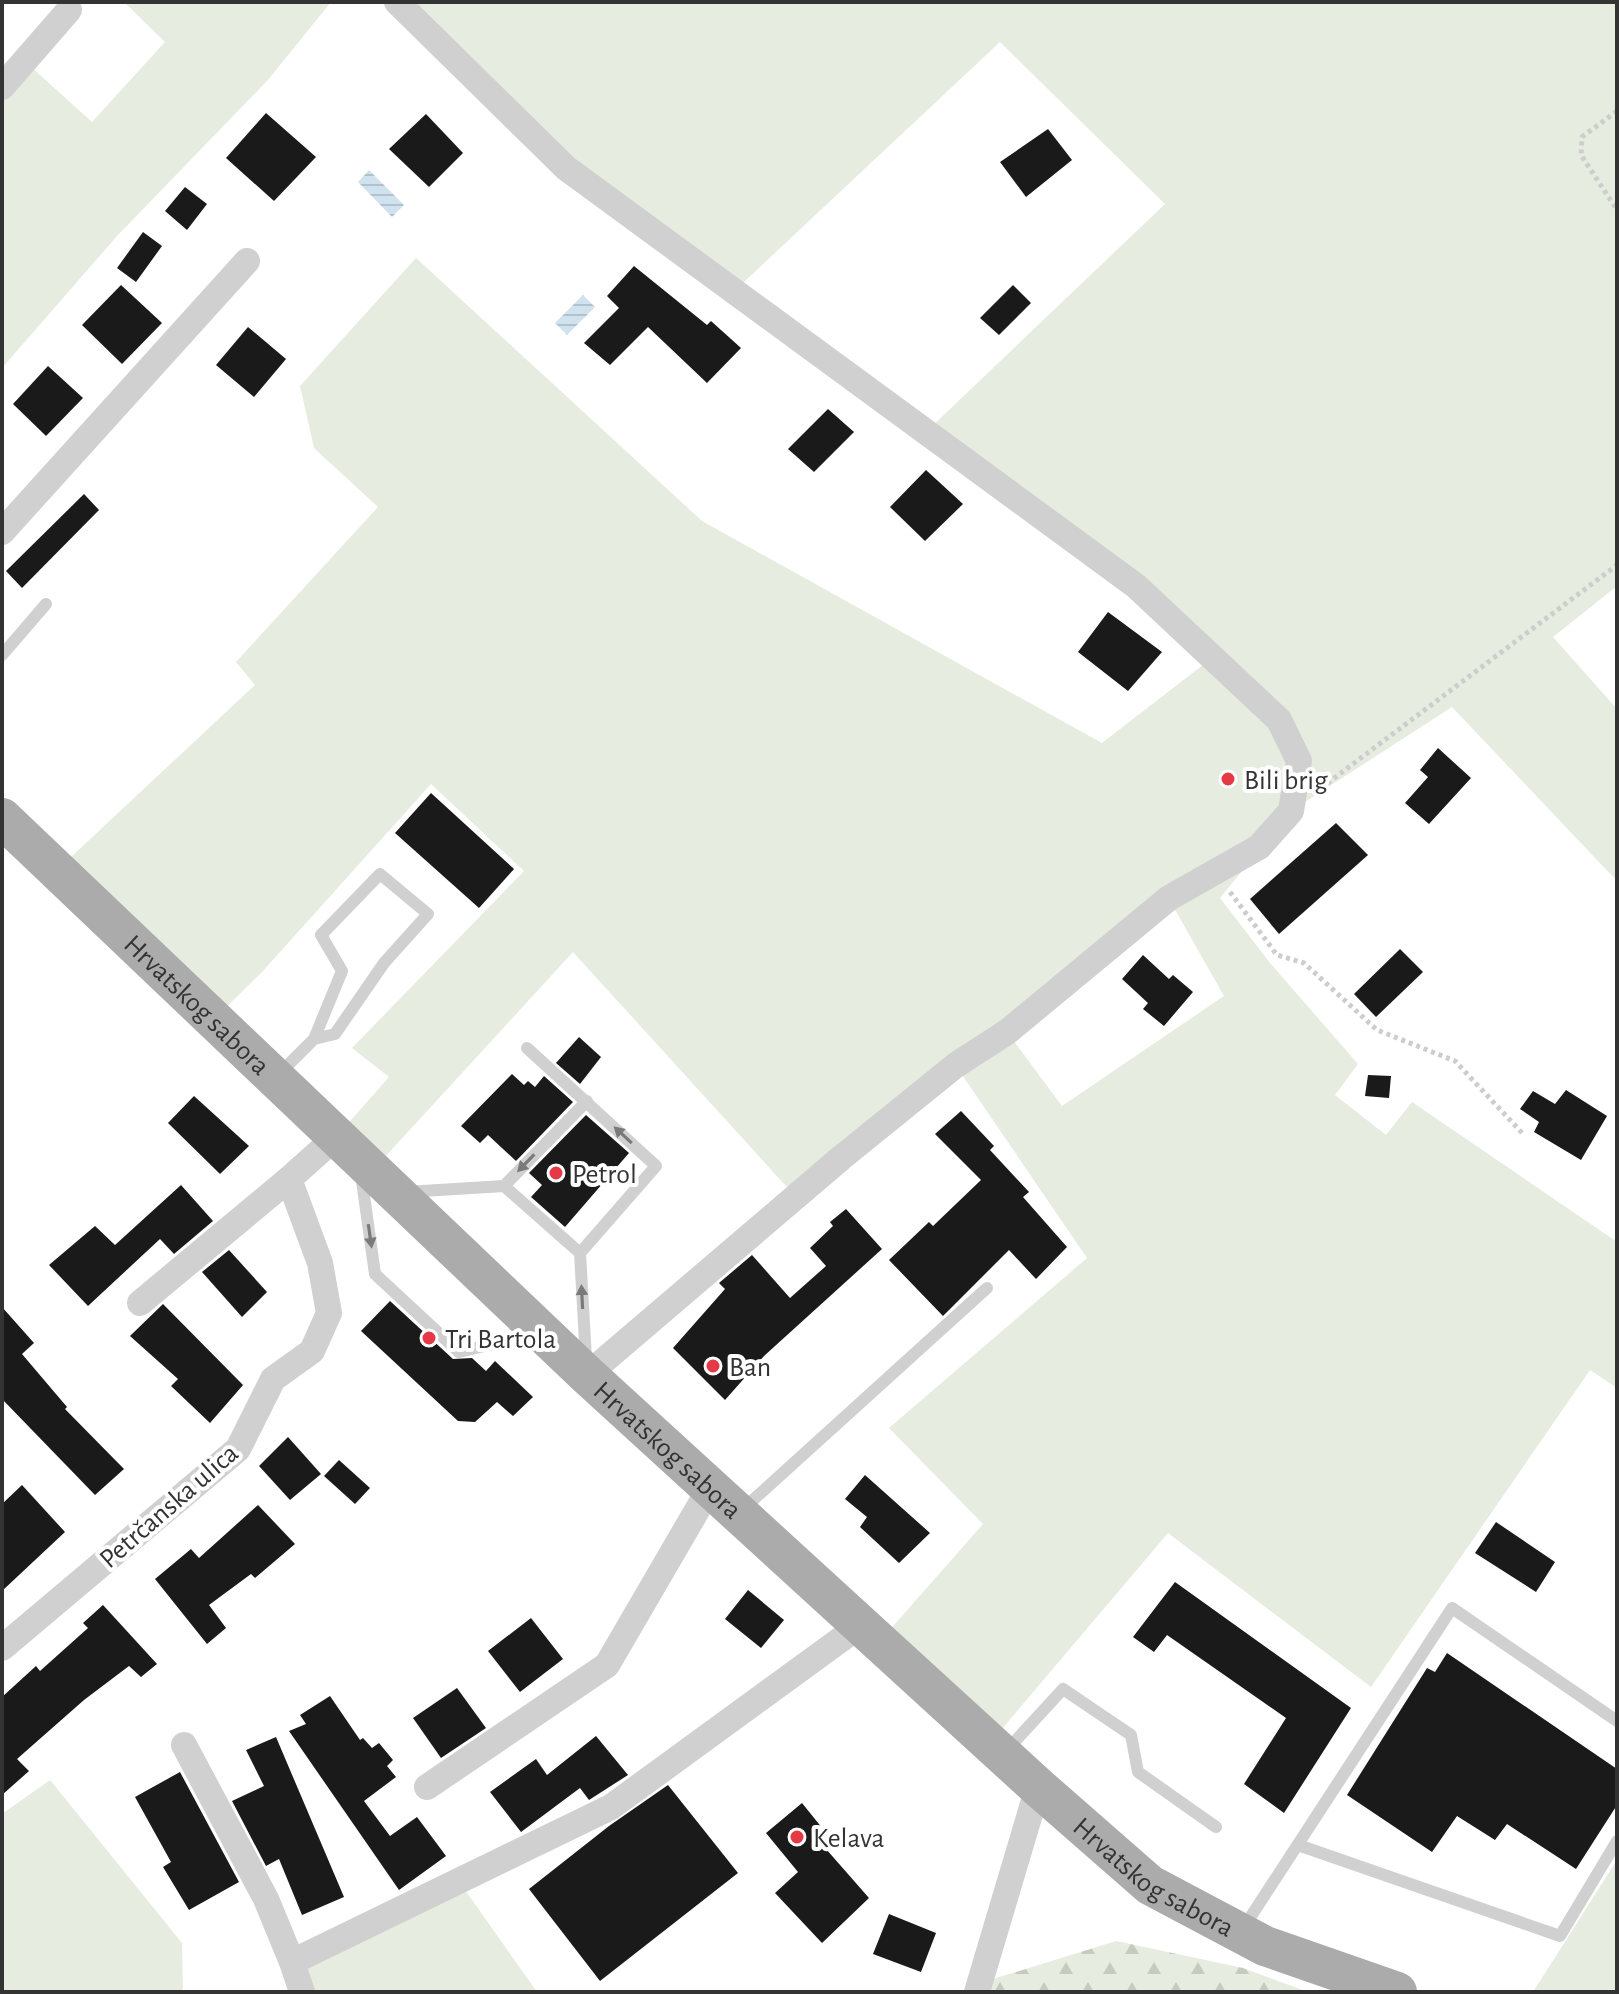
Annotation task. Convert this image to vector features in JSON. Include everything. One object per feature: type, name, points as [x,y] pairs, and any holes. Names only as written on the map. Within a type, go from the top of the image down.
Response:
[{"type":"main road","name":"Hrvatskog sabora","points":[[2,818],[587,1375],[1038,1787],[1150,1885],[1265,1946],[1397,1992]]},
{"type":"street","points":[[397,2],[566,168],[1136,586],[1279,720],[1299,761],[1291,811],[1259,847],[1169,898],[1007,1032],[956,1065],[841,1158],[587,1375]]},
{"type":"street","points":[[2,87],[69,10]]},
{"type":"street","points":[[2,532],[247,261]]},
{"type":"street","points":[[140,1303],[289,1179],[347,1148]]},
{"type":"street","name":"Petrčanska ulica","points":[[2,1648],[238,1449],[273,1379],[312,1351],[329,1313],[320,1263],[289,1179]]},
{"type":"street","points":[[427,1787],[607,1665],[724,1500]]},
{"type":"street","points":[[292,1962],[611,1807],[862,1624]]},
{"type":"street","points":[[184,1745],[266,1899],[302,1992]]},
{"type":"street","points":[[977,1992],[1038,1787]]},
{"type":"lane","points":[[2,655],[46,604]]},
{"type":"lane","points":[[275,1078],[314,1039],[342,971],[321,935],[380,874],[428,914],[384,963],[335,1034],[314,1039]]},
{"type":"lane","points":[[527,1048],[656,1166],[580,1253],[587,1375]]},
{"type":"lane","points":[[395,1193],[504,1186],[587,1101]]},
{"type":"lane","points":[[347,1148],[375,1274],[459,1352],[544,1332]]},
{"type":"lane","points":[[504,1186],[580,1253]]},
{"type":"lane","points":[[724,1500],[987,1288]]},
{"type":"lane","points":[[1240,1933],[1452,1608],[1617,1721]]},
{"type":"lane","points":[[1003,1755],[1063,1689],[1131,1735],[1138,1772],[1216,1827]]},
{"type":"lane","points":[[1298,1845],[1560,1936],[1617,1841]]},
{"type":"path","points":[[1617,111],[1582,137],[1581,155],[1617,210]]},
{"type":"path","points":[[1291,811],[1617,565]]},
{"type":"path","points":[[1214,872],[1277,955],[1304,963],[1377,1030],[1455,1061],[1524,1135]]},
{"type":"green space","points":[[124,2],[331,2],[267,81],[117,236],[2,368],[2,96],[30,66],[92,122],[165,42]]},
{"type":"green space","points":[[393,2],[1617,2],[1617,586],[1553,637],[1617,709],[1617,881],[1452,707],[1291,811],[1220,898],[1270,963],[1358,1064],[1335,1095],[1386,1135],[1412,1102],[1617,1242],[1617,1388],[1590,1370],[1371,1687],[1168,1533],[990,1743],[880,1641],[983,1524],[889,1428],[1087,1258],[956,1066],[796,1197],[573,952],[372,1171],[336,1137],[389,1077],[352,1048],[524,871],[431,784],[262,972],[214,1019],[57,870],[255,685],[236,662],[378,507],[314,448],[300,386],[416,258],[702,521],[1102,743],[1212,658],[929,429],[1165,204],[1000,42],[730,295]],"holes":[[[1169,899],[1224,996],[1062,1106],[1007,1032]]]},
{"type":"green space","points":[[50,1780],[182,1943],[183,1989],[179,1992],[2,1992],[2,1814]]},
{"type":"green space","points":[[1617,1860],[1617,1992],[1533,1992]]},
{"type":"green space","points":[[458,1880],[537,1992],[302,1992],[292,1962]]},
{"type":"green space","points":[[1116,1941],[1243,1968],[1308,1992],[977,1992],[980,1983]]},
{"type":"water","points":[[369,170],[404,205],[392,217],[358,182]]},
{"type":"water","points":[[583,295],[595,307],[567,335],[555,323]]},
{"type":"building","points":[[266,113],[316,157],[274,201],[226,158]]},
{"type":"building","points":[[426,114],[463,153],[429,187],[389,149]]},
{"type":"building","points":[[1048,129],[1072,160],[1026,197],[1000,162]]},
{"type":"building","points":[[185,187],[207,204],[187,230],[165,211]]},
{"type":"building","points":[[143,232],[162,246],[136,282],[117,268]]},
{"type":"building","points":[[634,266],[707,325],[711,321],[741,348],[707,383],[648,327],[610,365],[584,343],[619,308],[607,296]]},
{"type":"building","points":[[121,285],[162,323],[122,364],[82,325]]},
{"type":"building","points":[[1013,285],[1031,303],[999,335],[980,318]]},
{"type":"building","points":[[248,327],[286,359],[254,397],[216,365]]},
{"type":"building","points":[[48,366],[83,398],[46,436],[13,404]]},
{"type":"building","points":[[828,409],[854,432],[814,472],[788,449]]},
{"type":"building","points":[[926,470],[963,504],[925,541],[890,507]]},
{"type":"building","points":[[84,494],[99,510],[22,588],[6,571]]},
{"type":"building","points":[[1108,612],[1162,652],[1128,691],[1078,652]]},
{"type":"building","points":[[1438,748],[1471,778],[1429,824],[1405,803],[1428,777],[1420,770]]},
{"type":"building","points":[[431,793],[514,869],[479,908],[395,833]]},
{"type":"building","points":[[1336,823],[1368,855],[1279,934],[1250,899]]},
{"type":"building","points":[[1400,949],[1423,972],[1376,1017],[1354,994]]},
{"type":"building","points":[[1143,955],[1169,979],[1173,975],[1193,992],[1164,1026],[1143,1009],[1148,1003],[1122,979]]},
{"type":"building","points":[[579,1037],[601,1057],[580,1084],[556,1063]]},
{"type":"building","points":[[512,1074],[524,1085],[528,1081],[535,1087],[544,1076],[573,1102],[516,1161],[488,1135],[480,1143],[461,1126]]},
{"type":"building","points":[[1368,1075],[1391,1076],[1389,1098],[1365,1096]]},
{"type":"building","points":[[1566,1090],[1607,1116],[1581,1160],[1534,1132],[1539,1122],[1520,1109],[1533,1091],[1555,1104]]},
{"type":"building","points":[[194,1096],[249,1146],[220,1174],[168,1123]]},
{"type":"building","points":[[961,1111],[994,1146],[990,1150],[1029,1192],[1023,1197],[1067,1247],[1036,1279],[1009,1250],[943,1316],[889,1260],[929,1222],[933,1226],[981,1180],[935,1134]]},
{"type":"building","points":[[586,1115],[629,1153],[565,1227],[531,1197],[542,1185],[529,1173]]},
{"type":"building","points":[[181,1185],[213,1221],[174,1254],[160,1239],[88,1306],[49,1265],[95,1226],[115,1245]]},
{"type":"building","points":[[846,1209],[882,1249],[764,1356],[725,1400],[673,1348],[725,1289],[719,1283],[752,1255],[790,1298],[826,1266],[810,1248],[833,1226],[830,1222]]},
{"type":"building","points":[[229,1250],[267,1292],[242,1317],[202,1272]]},
{"type":"building","points":[[390,1301],[453,1359],[472,1358],[486,1371],[495,1361],[533,1397],[513,1416],[497,1402],[475,1422],[458,1421],[361,1331]]},
{"type":"building","points":[[163,1304],[243,1385],[210,1423],[171,1386],[178,1379],[130,1336]]},
{"type":"building","points":[[2,1307],[34,1343],[22,1354],[67,1407],[65,1409],[124,1469],[95,1495],[2,1399]]},
{"type":"building","points":[[288,1437],[321,1474],[290,1500],[259,1466]]},
{"type":"building","points":[[339,1460],[370,1488],[355,1504],[324,1476]]},
{"type":"building","points":[[865,1475],[930,1533],[899,1563],[860,1527],[867,1517],[845,1499]]},
{"type":"building","points":[[22,1485],[65,1532],[2,1591],[2,1504]]},
{"type":"building","points":[[258,1505],[295,1544],[255,1578],[251,1574],[209,1605],[226,1628],[207,1644],[155,1579],[191,1549],[199,1558]]},
{"type":"building","points":[[1496,1522],[1555,1562],[1536,1592],[1475,1553]]},
{"type":"building","points":[[1175,1582],[1351,1708],[1284,1813],[1244,1784],[1286,1718],[1167,1635],[1154,1652],[1133,1637]]},
{"type":"building","points":[[748,1590],[784,1620],[761,1648],[725,1619]]},
{"type":"building","points":[[103,1605],[157,1664],[141,1677],[129,1666],[84,1700],[17,1759],[29,1771],[2,1795],[2,1697],[36,1666],[40,1671],[88,1628],[83,1623]]},
{"type":"building","points":[[531,1618],[563,1659],[520,1692],[488,1651]]},
{"type":"building","points":[[1447,1653],[1617,1769],[1617,1805],[1576,1869],[1507,1824],[1495,1840],[1457,1816],[1432,1852],[1347,1795],[1427,1668],[1435,1672]]},
{"type":"building","points":[[457,1688],[486,1728],[441,1758],[413,1718]]},
{"type":"building","points":[[330,1696],[360,1740],[363,1738],[372,1748],[379,1743],[393,1760],[387,1766],[396,1777],[364,1801],[390,1836],[417,1817],[446,1856],[399,1890],[289,1731],[306,1724],[300,1715]]},
{"type":"building","points":[[596,1736],[628,1775],[589,1800],[580,1788],[521,1832],[490,1792],[536,1759],[547,1775]]},
{"type":"building","points":[[276,1737],[344,1897],[302,1915],[279,1859],[266,1866],[232,1801],[264,1786],[246,1750]]},
{"type":"building","points":[[180,1772],[239,1882],[189,1910],[163,1867],[171,1862],[135,1797]]},
{"type":"building","points":[[668,1785],[738,1873],[600,1981],[529,1889],[609,1826]]},
{"type":"building","points":[[802,1803],[827,1834],[819,1841],[869,1898],[822,1943],[775,1893],[798,1872],[766,1833]]},
{"type":"building","points":[[889,1914],[936,1933],[921,1972],[873,1954]]},
{"type":"place","name":"Bili brig","points":[[1228,779]]},
{"type":"place","name":"Petrol","points":[[556,1173]]},
{"type":"place","name":"Tri Bartola","points":[[429,1338]]},
{"type":"place","name":"Ban","points":[[713,1366]]},
{"type":"place","name":"Kelava","points":[[797,1837]]}]
